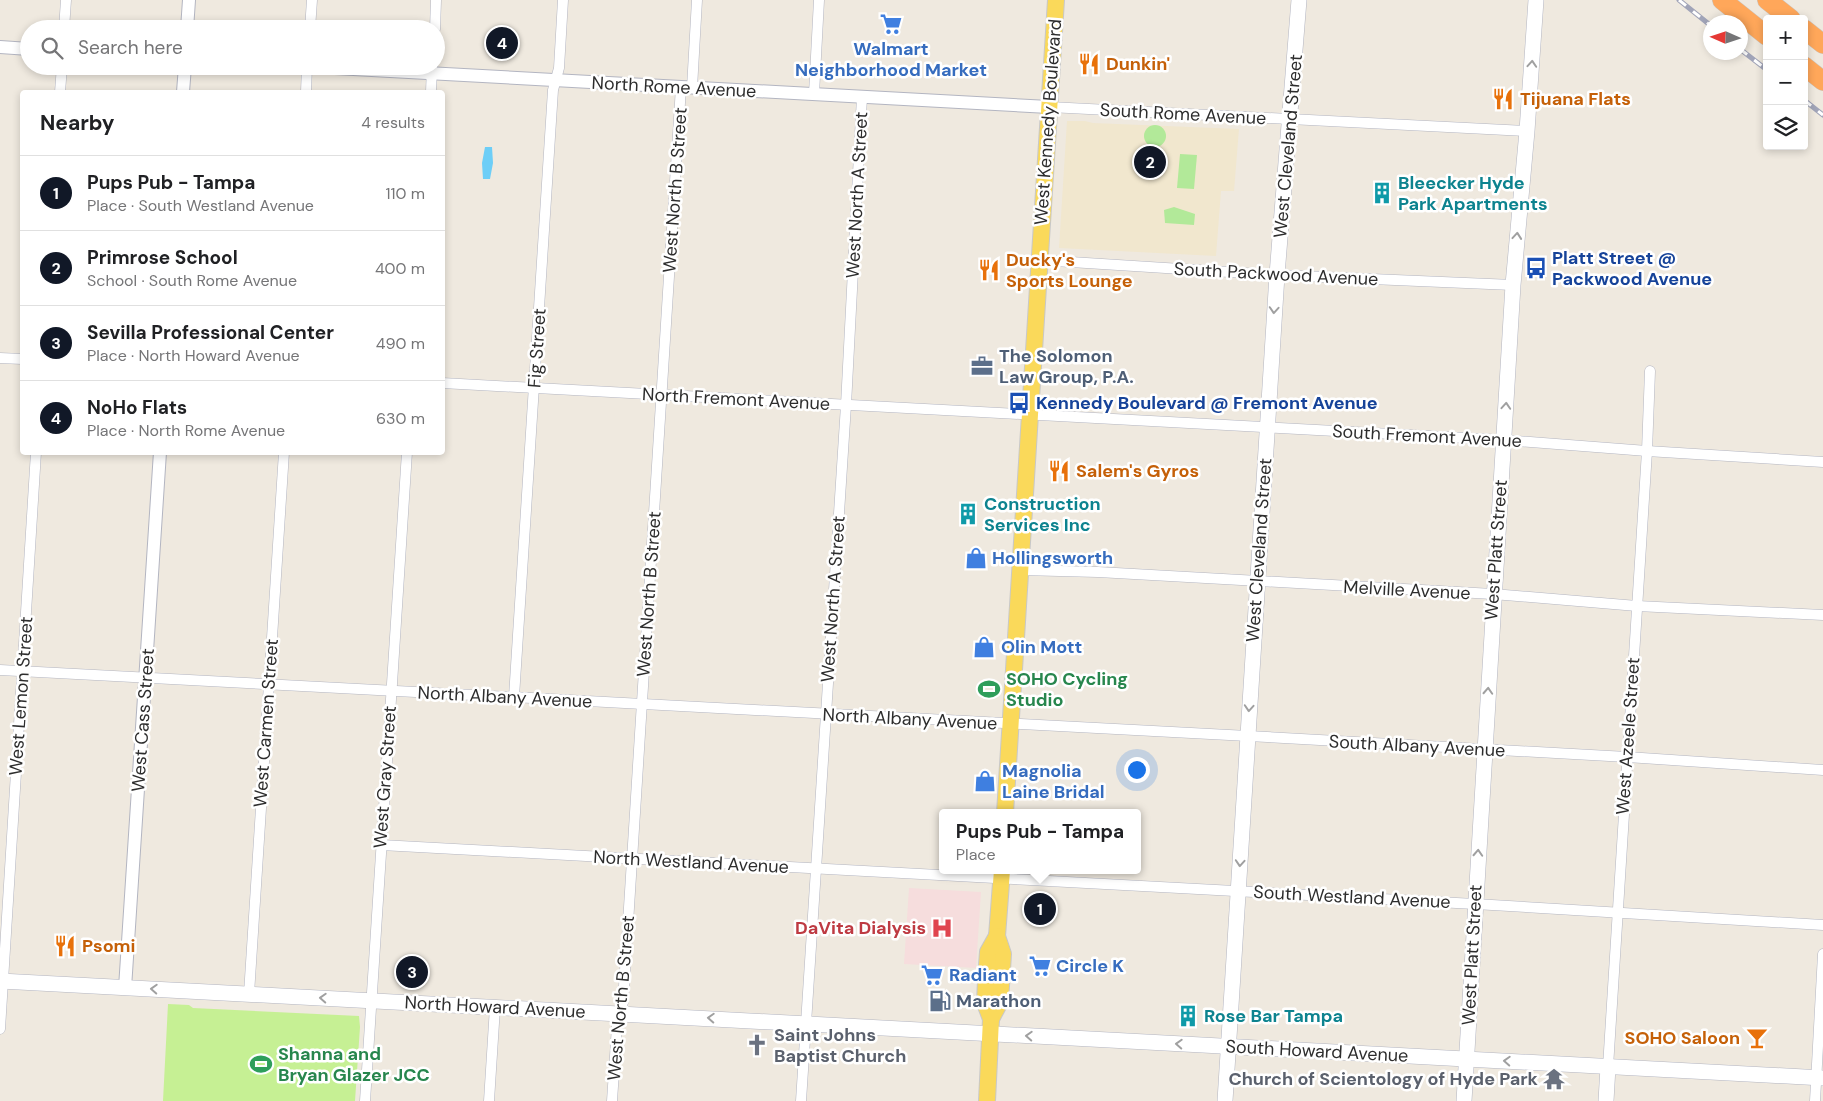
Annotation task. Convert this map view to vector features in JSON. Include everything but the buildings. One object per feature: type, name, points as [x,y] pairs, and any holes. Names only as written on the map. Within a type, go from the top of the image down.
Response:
[{"type":"highway","points":[[1722,0],[1763,33]]},
{"type":"highway","points":[[1767,0],[1786,15]]},
{"type":"highway","points":[[1808,32],[1823,44]]},
{"type":"highway","points":[[1808,69],[1823,81]]},
{"type":"main road","name":"West Kennedy Boulevard","points":[[1006,809],[1056,0]]},
{"type":"main road","name":"West Cleveland Street","points":[[1225,1101],[1277,275],[1299,0]]},
{"type":"main road","name":"West Platt Street","points":[[1464,1101],[1513,285],[1536,0]]},
{"type":"main road","points":[[987,1101],[991,1027],[1000,1002],[1004,954],[997,936],[1001,875]]},
{"type":"main road","name":"North Howard Avenue","points":[[1,981],[806,1023],[991,1027]]},
{"type":"main road","name":"South Howard Avenue","points":[[991,1027],[1228,1046],[1819,1078]]},
{"type":"main road","name":"West Azeele Street","points":[[1606,1101],[1608,1067]]},
{"type":"street","points":[[65,20],[66,0]]},
{"type":"street","points":[[188,20],[189,0]]},
{"type":"street","points":[[311,20],[312,0]]},
{"type":"street","points":[[435,20],[436,0]]},
{"type":"street","name":"Fig Street","points":[[514,697],[553,90],[559,68],[563,0]]},
{"type":"street","name":"West North B Street","points":[[612,1101],[617,1026],[623,1002],[662,395],[687,87],[697,0]]},
{"type":"street","points":[[814,94],[818,0]]},
{"type":"street","points":[[0,47],[20,48]]},
{"type":"street","name":"North Rome Avenue","points":[[445,71],[556,80],[1049,107]]},
{"type":"street","points":[[60,90],[61,75]]},
{"type":"street","points":[[183,90],[184,75]]},
{"type":"street","points":[[306,90],[307,75]]},
{"type":"street","points":[[431,90],[432,75]]},
{"type":"street","name":"West North A Street","points":[[801,1101],[846,405],[862,97]]},
{"type":"street","name":"South Rome Avenue","points":[[1049,107],[1527,130]]},
{"type":"street","name":"South Packwood Avenue","points":[[1040,260],[1277,275],[1513,285]]},
{"type":"street","points":[[0,358],[20,359]]},
{"type":"street","name":"West Azeele Street","points":[[1608,1067],[1647,451],[1650,371]]},
{"type":"street","name":"North Fremont Avenue","points":[[445,383],[1030,415]]},
{"type":"street","name":"South Fremont Avenue","points":[[1030,415],[1503,440],[1823,462]]},
{"type":"street","name":"West Lemon Street","points":[[0,1029],[1,981],[36,455]]},
{"type":"street","name":"West Cass Street","points":[[125,988],[160,455]]},
{"type":"street","name":"West Carmen Street","points":[[249,994],[284,455]]},
{"type":"street","name":"West Gray Street","points":[[365,1101],[407,455]]},
{"type":"street","name":"Melville Avenue","points":[[1021,570],[1098,572],[1493,594],[1637,606],[1823,615]]},
{"type":"street","name":"North Albany Avenue","points":[[0,670],[1011,724]]},
{"type":"street","name":"South Albany Avenue","points":[[1011,724],[1627,757],[1823,770]]},
{"type":"street","name":"North Westland Avenue","points":[[381,845],[816,869],[939,873]]},
{"type":"street","name":"North Westland Avenue","points":[[970,874],[1001,875]]},
{"type":"street","name":"South Westland Avenue","points":[[1001,875],[1238,891],[1823,924]]},
{"type":"street","points":[[1814,1101],[1819,1078],[1823,954]]},
{"type":"street","points":[[489,1101],[495,1007]]},
{"type":"shaded area","points":[[1067,121],[1239,129],[1234,191],[1221,191],[1216,256],[1059,248]]},
{"type":"shaded area","name":"DaVita Dialysis","points":[[909,888],[981,892],[976,968],[904,964]]},
{"type":"green space","points":[[1155,125],[1163,128],[1166,136],[1163,144],[1155,147],[1147,144],[1144,136],[1147,128]]},
{"type":"green space","points":[[1180,154],[1197,155],[1194,189],[1177,188]]},
{"type":"green space","points":[[1174,207],[1195,214],[1194,225],[1165,223],[1164,210]]},
{"type":"green space","name":"Shanna and Bryan Glazer JCC","points":[[168,1004],[189,1005],[193,1008],[359,1016],[360,1027],[355,1101],[163,1101]]},
{"type":"water","points":[[485,147],[492,147],[493,163],[490,179],[483,179],[482,163]]},
{"type":"railway","points":[[1679,0],[1703,19]]},
{"type":"railway","points":[[1748,55],[1763,67]]},
{"type":"railway","points":[[1808,103],[1823,115]]},
{"type":"place","name":"Walmart Neighborhood Market","points":[[891,24]]},
{"type":"place","name":"NoHo Flats","points":[[502,43]]},
{"type":"place","name":"Dunkin'","points":[[1089,64]]},
{"type":"place","name":"Tijuana Flats","points":[[1503,99]]},
{"type":"place","name":"Primrose School","points":[[1150,162]]},
{"type":"place","name":"Bleecker Hyde Park Apartments","points":[[1382,193]]},
{"type":"place","name":"Platt Street @ Packwood Avenue","points":[[1536,268]]},
{"type":"place","name":"Ducky's Sports Lounge","points":[[989,270]]},
{"type":"place","name":"The Solomon Law Group, P.A.","points":[[982,366]]},
{"type":"place","name":"Kennedy Boulevard @ Fremont Avenue","points":[[1019,403]]},
{"type":"place","name":"Salem's Gyros","points":[[1059,471]]},
{"type":"place","name":"Construction Services Inc","points":[[968,514]]},
{"type":"place","name":"Hollingsworth","points":[[976,558]]},
{"type":"place","name":"Olin Mott","points":[[984,647]]},
{"type":"place","name":"SOHO Cycling Studio","points":[[989,689]]},
{"type":"place","name":"Magnolia Laine Bridal","points":[[985,781]]},
{"type":"place","name":"Pups Pub - Tampa","points":[[1040,909]]},
{"type":"place","name":"DaVita Dialysis","points":[[942,928]]},
{"type":"place","name":"Psomi","points":[[65,946]]},
{"type":"place","name":"Circle K","points":[[1040,966]]},
{"type":"place","name":"Sevilla Professional Center","points":[[412,972]]},
{"type":"place","name":"Radiant","points":[[932,975]]},
{"type":"place","name":"Marathon","points":[[940,1001]]},
{"type":"place","name":"Rose Bar Tampa","points":[[1188,1016]]},
{"type":"place","name":"SOHO Saloon","points":[[1757,1038]]},
{"type":"place","name":"Saint Johns Baptist Church","points":[[757,1045]]},
{"type":"place","name":"Shanna and Bryan Glazer JCC","points":[[261,1064]]},
{"type":"place","name":"Church of Scientology of Hyde Park","points":[[1554,1079]]}]
